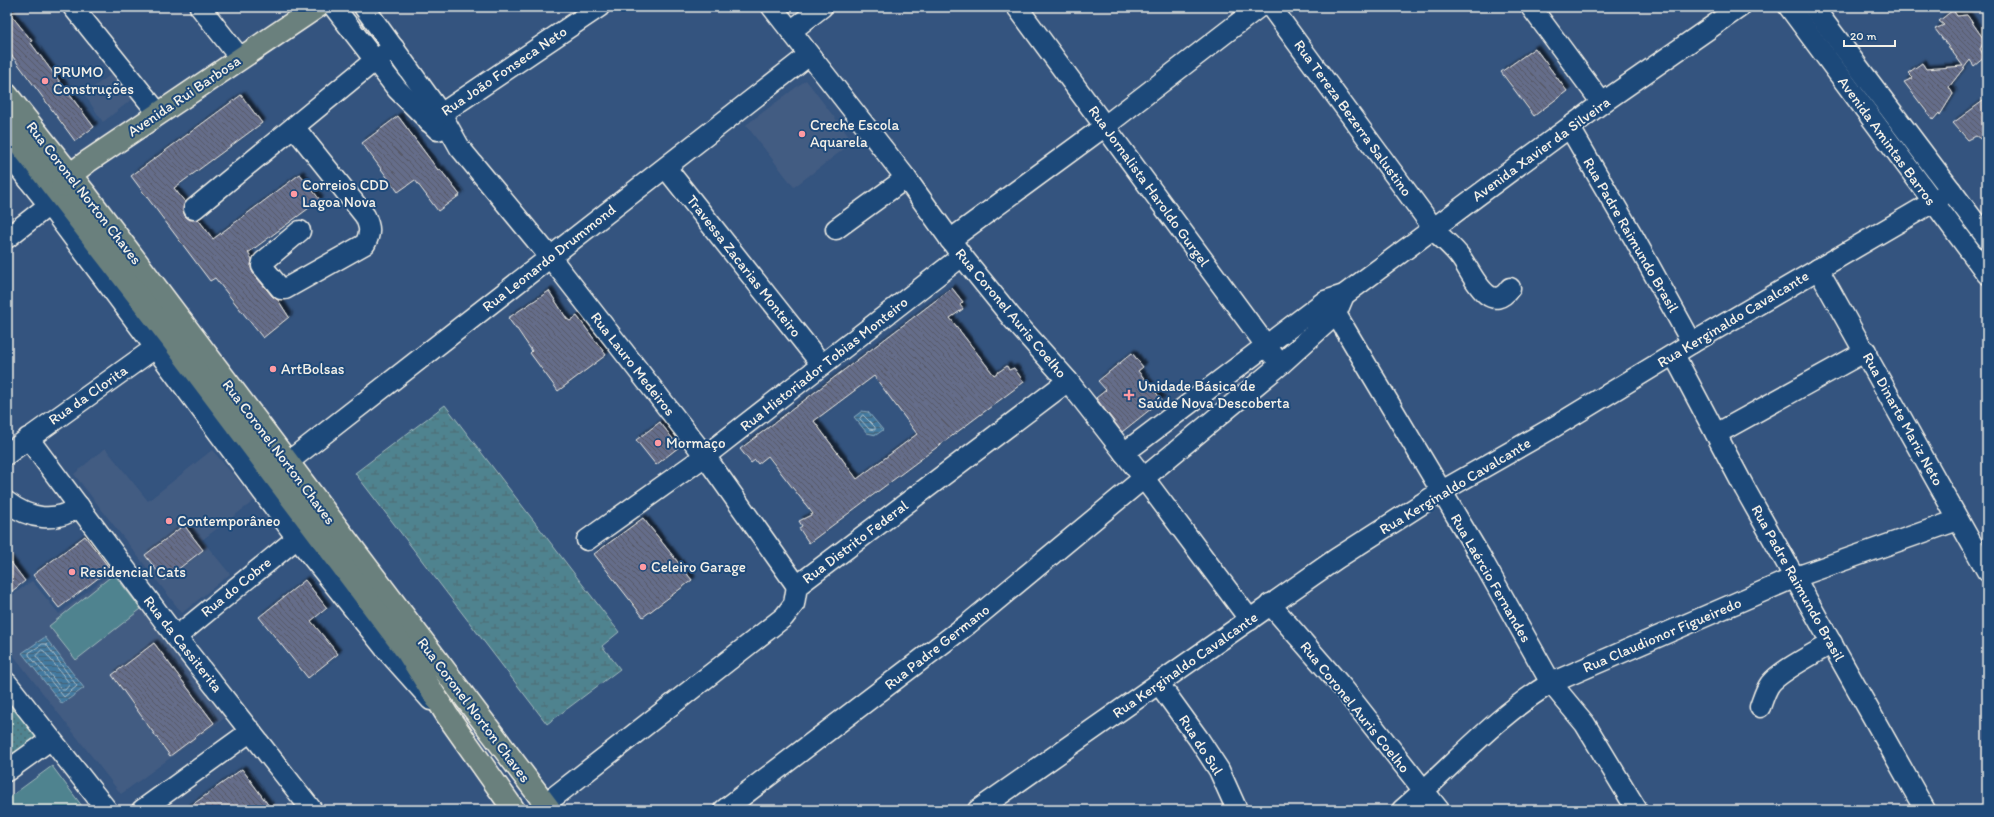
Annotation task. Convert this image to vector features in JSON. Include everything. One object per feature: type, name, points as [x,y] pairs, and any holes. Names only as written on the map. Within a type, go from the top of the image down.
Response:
[{"type":"main road","name":"Avenida Rui Barbosa","points":[[59,190],[87,162],[317,7]]},
{"type":"main road","name":"Rua Coronel Norton Chaves","points":[[7,95],[59,190],[162,342],[408,654],[447,715],[514,810]]},
{"type":"main road","name":"Rua Coronel Norton Chaves","points":[[7,127],[288,462],[547,807]]},
{"type":"street","points":[[73,7],[158,113]]},
{"type":"street","points":[[200,7],[240,58]]},
{"type":"street","name":"Rua Lauro Medeiros","points":[[334,7],[397,89],[435,118]]},
{"type":"street","name":"Rua Lauro Medeiros","points":[[364,7],[394,48],[435,118],[550,257],[705,456],[797,586]]},
{"type":"street","name":"Rua João Fonseca Neto","points":[[435,118],[599,7]]},
{"type":"street","name":"Rua Coronel Auris Coelho","points":[[772,7],[906,178],[962,256],[1012,318],[1068,381],[1143,477],[1250,620]]},
{"type":"street","points":[[791,31],[822,7]]},
{"type":"street","name":"Rua Jornalista Haroldo Gurgel","points":[[1017,7],[1280,365]]},
{"type":"street","points":[[950,240],[1105,126],[1259,7]]},
{"type":"street","name":"Rua Tereza Bezerra Salustino","points":[[1272,7],[1436,231],[1462,259],[1473,280],[1485,292],[1499,297],[1505,295],[1510,288]]},
{"type":"street","points":[[1531,7],[1602,103]]},
{"type":"street","name":"Avenida Xavier da Silveira","points":[[1143,477],[1280,365],[1344,295],[1436,231],[1602,103],[1740,7]]},
{"type":"street","name":"Avenida Amintas Barros","points":[[1789,7],[1987,274]]},
{"type":"street","name":"Avenida Amintas Barros","points":[[1813,7],[1987,238]]},
{"type":"street","points":[[194,209],[374,61],[394,48]]},
{"type":"street","name":"Rua Leonardo Drummond","points":[[288,462],[809,55]]},
{"type":"street","points":[[294,127],[365,216],[369,225],[370,234],[365,244],[284,289],[281,289],[262,266],[263,262],[300,231]]},
{"type":"street","name":"Rua Padre Raimundo Brasil","points":[[1570,128],[1634,238],[1692,343]]},
{"type":"street","name":"Rua Coronel Norton Chaves","points":[[7,153],[59,190]]},
{"type":"street","name":"Travessa Zacarias Monteiro","points":[[666,168],[822,365]]},
{"type":"street","points":[[836,229],[906,178]]},
{"type":"street","points":[[7,238],[59,190]]},
{"type":"street","name":"Rua Kerginaldo Cavalcante","points":[[978,810],[1250,620],[1270,604],[1336,559],[1442,491],[1554,427],[1692,343],[1951,190]]},
{"type":"street","name":"Rua Historiador Tobias Monteiro","points":[[587,540],[705,456],[962,256]]},
{"type":"street","name":"Rua Dinarte Mariz Neto","points":[[1818,269],[1866,351],[1987,571]]},
{"type":"street","points":[[1124,453],[1266,345],[1331,308]]},
{"type":"street","name":"Rua Laércio Fernandes","points":[[1331,308],[1442,491],[1551,684],[1585,724],[1637,810]]},
{"type":"street","name":"Rua Coronel Norton Chaves","points":[[162,342],[297,538],[388,652],[447,715]]},
{"type":"street","name":"Rua da Clorita","points":[[7,454],[162,342]]},
{"type":"street","points":[[1716,434],[1866,351]]},
{"type":"street","name":"Rua Padre Raimundo Brasil","points":[[1674,355],[1744,489],[1796,578],[1925,810]]},
{"type":"street","name":"Rua Distrito Federal","points":[[547,807],[784,616],[794,604],[797,586],[1068,381]]},
{"type":"street","name":"Rua da Cassiterita","points":[[28,438],[176,637],[312,810]]},
{"type":"street","name":"Rua Padre Germano","points":[[724,810],[968,624],[1143,477]]},
{"type":"street","points":[[7,502],[28,515],[42,518],[57,517],[69,514],[79,506]]},
{"type":"street","name":"Rua Claudionor Figueiredo","points":[[1402,810],[1505,715],[1526,698],[1551,684],[1796,578],[1958,520]]},
{"type":"street","name":"Rua do Cobre","points":[[176,637],[297,538]]},
{"type":"street","name":"Rua Coronel Auris Coelho","points":[[1270,604],[1342,688],[1439,810]]},
{"type":"street","points":[[1760,707],[1764,695],[1771,683],[1782,674],[1832,643]]},
{"type":"street","points":[[7,683],[50,740],[107,810]]},
{"type":"street","name":"Rua do Sul","points":[[1159,684],[1219,770],[1237,810]]},
{"type":"street","points":[[142,810],[250,731]]},
{"type":"street","points":[[7,771],[50,740]]},
{"type":"shaded area","points":[[113,73],[131,100],[103,122],[84,94]]},
{"type":"shaded area","points":[[806,80],[853,142],[794,187],[746,125]]},
{"type":"shaded area","name":"Contemporâneo","points":[[105,448],[148,501],[212,450],[255,500],[202,540],[230,574],[182,613],[74,474]]},
{"type":"shaded area","points":[[112,572],[226,717],[121,794],[7,647],[7,599],[32,581],[59,614]]},
{"type":"green space","points":[[445,405],[619,632],[602,646],[620,669],[547,724],[355,473]]},
{"type":"green space","points":[[114,574],[141,609],[76,660],[49,626]]},
{"type":"green space","points":[[7,696],[39,739],[7,763]]},
{"type":"green space","points":[[52,766],[85,810],[7,810],[7,799]]},
{"type":"water","points":[[862,411],[868,412],[883,430],[876,435],[867,433],[854,417]]},
{"type":"water","points":[[45,637],[84,688],[62,704],[22,653]]},
{"type":"building","points":[[7,10],[32,41],[30,42],[94,127],[75,141],[7,49]]},
{"type":"building","points":[[1953,10],[1957,16],[1967,15],[1985,41],[1980,49],[1985,57],[1974,66],[1970,60],[1949,87],[1953,94],[1940,115],[1939,113],[1933,120],[1904,82],[1913,78],[1908,73],[1922,63],[1926,69],[1963,66],[1935,29],[1944,25],[1939,21]]},
{"type":"building","points":[[1535,48],[1567,91],[1534,116],[1501,72]]},
{"type":"building","name":"Correios CDD Lagoa Nova","points":[[241,95],[262,123],[174,188],[185,202],[183,210],[185,216],[190,220],[198,219],[213,239],[300,174],[320,200],[248,253],[252,259],[251,268],[253,273],[272,296],[278,300],[289,317],[263,338],[215,278],[210,281],[131,176]]},
{"type":"building","points":[[1987,98],[1987,143],[1976,136],[1968,140],[1953,123]]},
{"type":"building","points":[[398,116],[438,170],[440,169],[460,195],[438,211],[415,180],[398,192],[362,143]]},
{"type":"building","points":[[952,288],[963,302],[960,305],[963,309],[950,318],[994,375],[1007,366],[1009,370],[1014,368],[1024,382],[809,543],[799,528],[802,526],[799,521],[813,514],[768,456],[758,464],[755,460],[751,463],[740,449]],"holes":[[[874,376],[917,434],[857,479],[814,421]]]},
{"type":"building","points":[[549,291],[567,319],[570,321],[577,316],[606,355],[558,391],[530,353],[532,351],[508,318]]},
{"type":"building","name":"Unidade Básica de Saúde Nova Descoberta","points":[[1132,353],[1143,367],[1138,371],[1162,400],[1122,432],[1096,398],[1106,390],[1098,381]]},
{"type":"building","name":"Mormaço","points":[[660,422],[679,447],[656,465],[636,440]]},
{"type":"building","name":"Celeiro Garage","points":[[643,518],[692,580],[643,617],[594,554]]},
{"type":"building","points":[[184,525],[203,550],[164,580],[145,555]]},
{"type":"building","name":"Residencial Cats","points":[[85,536],[110,569],[59,608],[33,575]]},
{"type":"building","points":[[7,557],[25,581],[7,595]]},
{"type":"building","points":[[305,580],[327,608],[311,621],[338,654],[308,678],[259,617]]},
{"type":"building","points":[[154,643],[214,723],[170,756],[112,675]]},
{"type":"building","points":[[242,769],[272,810],[185,810]]},
{"type":"place","name":"PRUMO Construções","points":[[45,81]]},
{"type":"place","name":"Creche Escola Aquarela","points":[[802,134]]},
{"type":"place","name":"Correios CDD Lagoa Nova","points":[[294,194]]},
{"type":"place","name":"ArtBolsas","points":[[273,369]]},
{"type":"place","name":"Unidade Básica de Saúde Nova Descoberta","points":[[1129,395]]},
{"type":"place","name":"Mormaço","points":[[658,443]]},
{"type":"place","name":"Contemporâneo","points":[[169,521]]},
{"type":"place","name":"Celeiro Garage","points":[[643,567]]},
{"type":"place","name":"Residencial Cats","points":[[72,572]]}]
